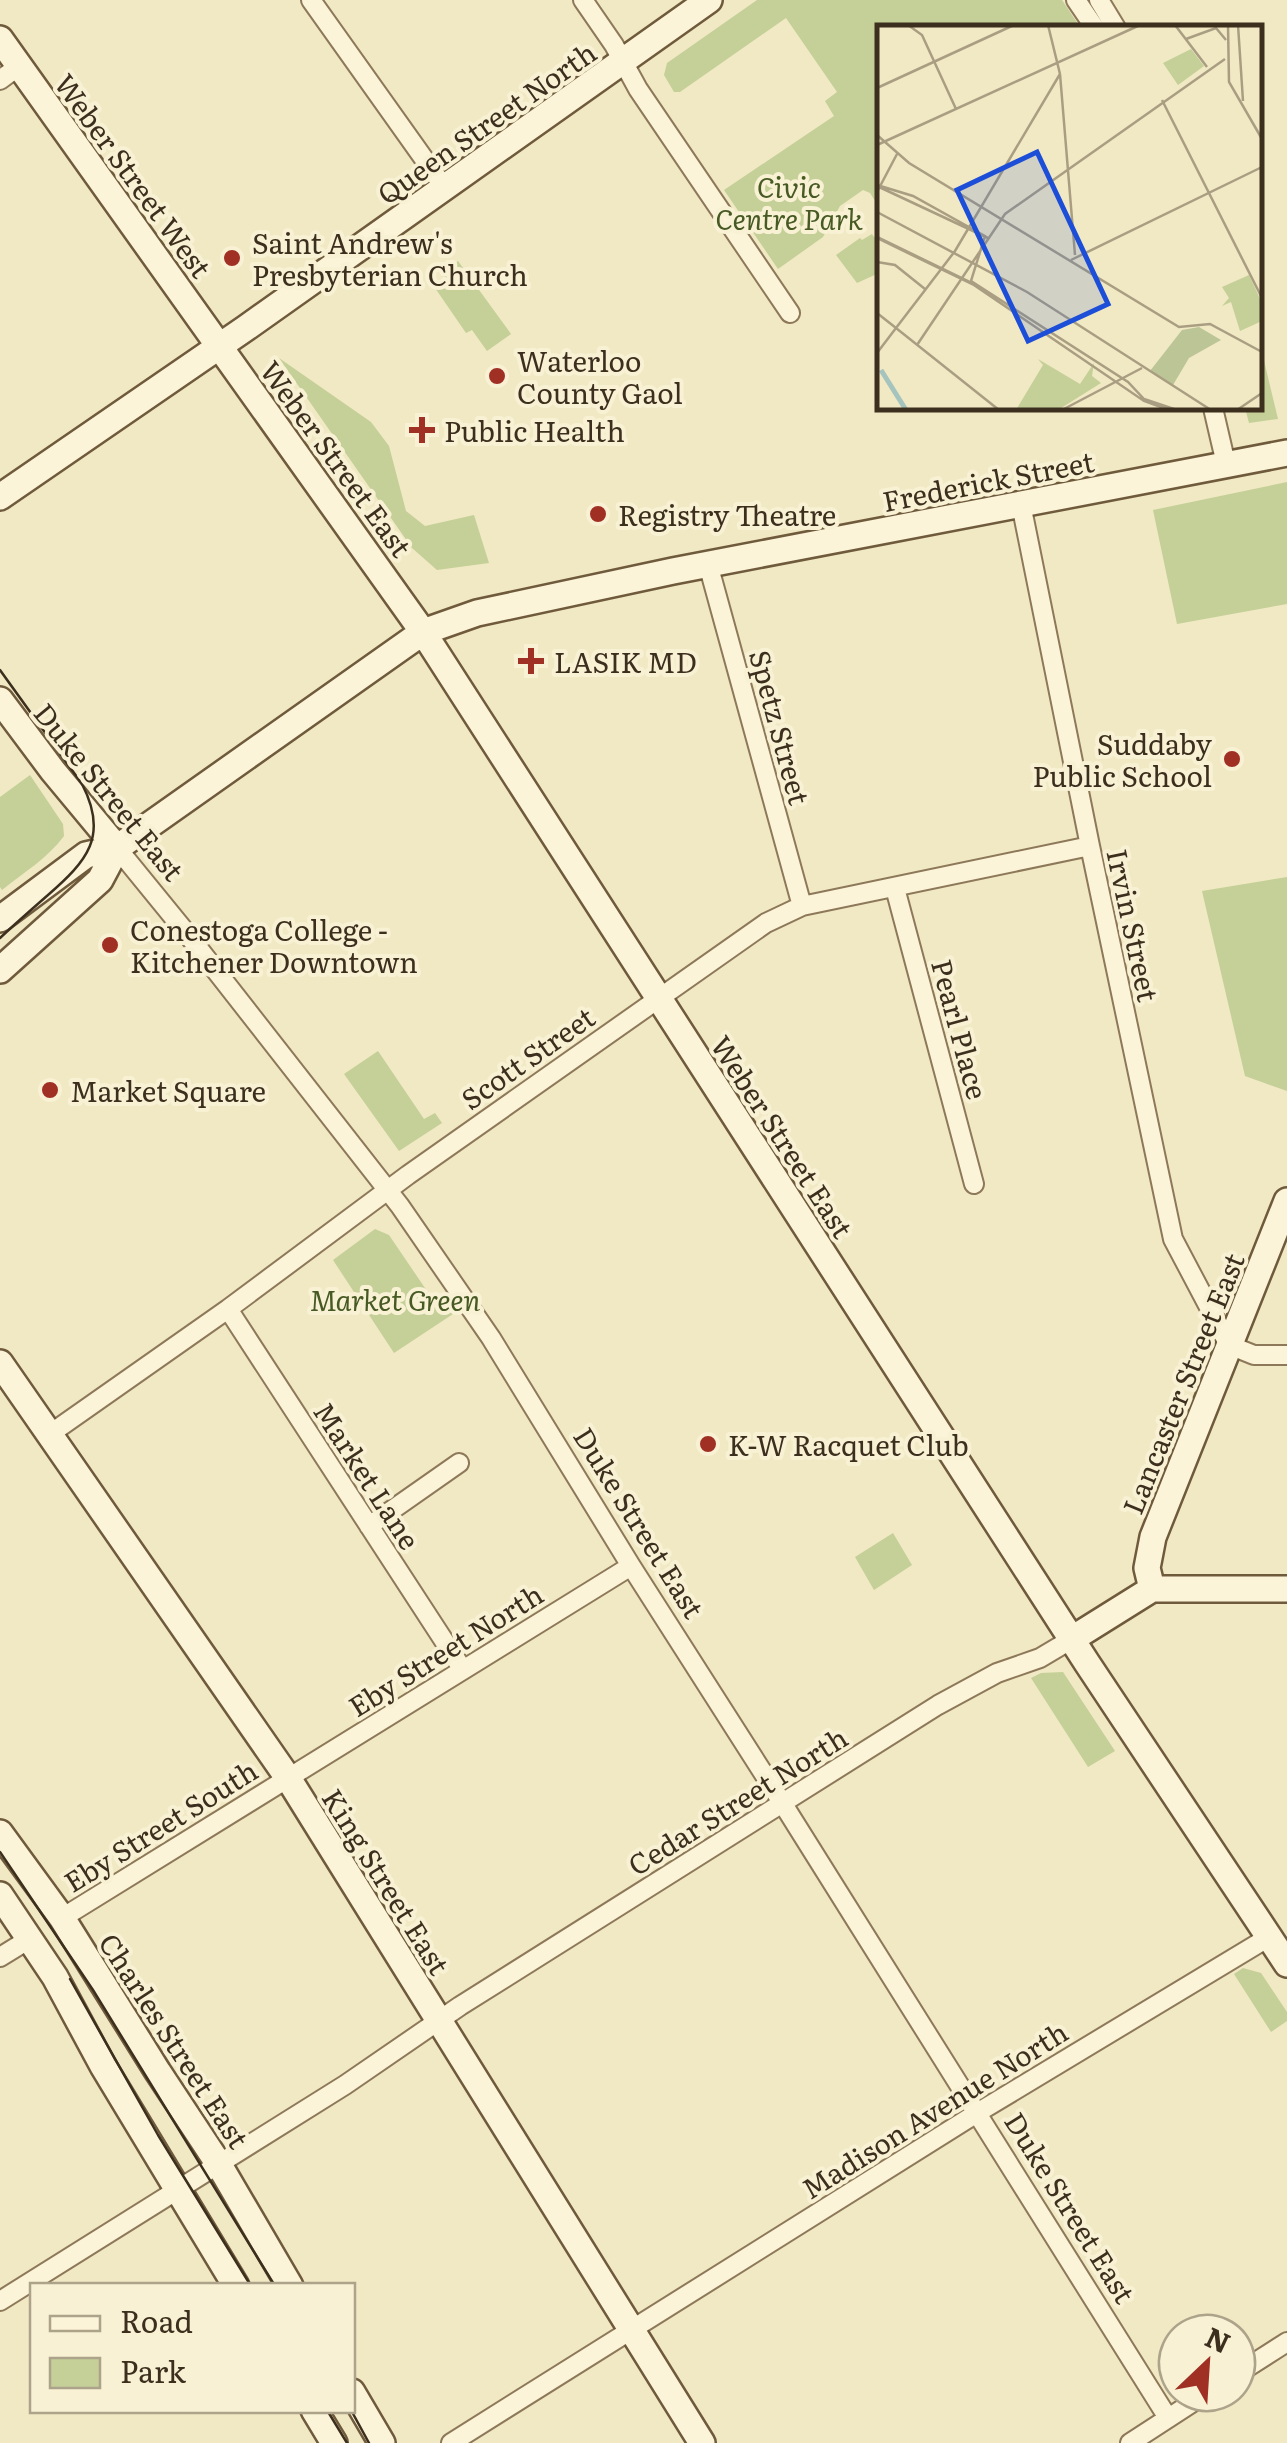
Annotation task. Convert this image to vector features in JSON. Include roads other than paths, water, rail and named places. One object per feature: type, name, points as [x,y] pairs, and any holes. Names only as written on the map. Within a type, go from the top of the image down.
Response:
[{"type":"main road","name":"Queen Street North","points":[[0,497],[709,0]]},
{"type":"main road","name":"Weber Street West","points":[[0,39],[10,73],[219,346]]},
{"type":"main road","name":"Weber Street East","points":[[219,346],[423,632],[1072,1639],[1287,1964]]},
{"type":"main road","name":"Frederick Street","points":[[0,919],[86,854],[117,848],[423,632],[476,613],[708,564],[1287,452]]},
{"type":"main road","name":"Duke Street East","points":[[0,700],[117,848]]},
{"type":"main road","name":"Frederick Street","points":[[0,970],[100,880],[117,848]]},
{"type":"main road","name":"Lancaster Street East","points":[[1152,1589],[1147,1568],[1153,1537],[1287,1201]]},
{"type":"main road","name":"King Street East","points":[[0,1364],[288,1778],[702,2443]]},
{"type":"main road","points":[[1072,1639],[1152,1589],[1287,1588]]},
{"type":"main road","name":"Charles Street East","points":[[0,1832],[62,1918],[218,2163],[288,2283]]},
{"type":"main road","points":[[0,1895],[55,1977],[103,2066],[234,2283]]},
{"type":"main road","points":[[355,2397],[382,2443]]},
{"type":"main road","points":[[316,2413],[334,2443]]},
{"type":"street","points":[[311,0],[444,187]]},
{"type":"street","points":[[583,0],[638,89],[790,314]]},
{"type":"street","points":[[1076,0],[1092,25]]},
{"type":"street","points":[[1098,0],[1114,25]]},
{"type":"street","points":[[1213,410],[1226,464]]},
{"type":"street","name":"Irvin Street","points":[[1021,504],[1172,1239],[1229,1345]]},
{"type":"street","name":"Spetz Street","points":[[708,564],[802,906]]},
{"type":"street","name":"Scott Street","points":[[50,1434],[766,923],[802,906],[1090,846]]},
{"type":"street","name":"Duke Street East","points":[[117,848],[388,1190],[496,1344],[631,1566],[1168,2418]]},
{"type":"street","name":"Pearl Place","points":[[895,888],[974,1184]]},
{"type":"street","name":"Market Lane","points":[[228,1310],[463,1670]]},
{"type":"street","points":[[1229,1345],[1254,1355],[1287,1354]]},
{"type":"street","points":[[369,1526],[459,1463]]},
{"type":"street","name":"Eby Street North","points":[[288,1778],[631,1566]]},
{"type":"street","name":"Cedar Street North","points":[[0,2300],[345,2085],[938,1705],[1072,1639]]},
{"type":"street","name":"Eby Street South","points":[[62,1918],[288,1778]]},
{"type":"street","name":"Madison Avenue North","points":[[452,2443],[976,2114],[1269,1937]]},
{"type":"street","points":[[0,1958],[30,1938]]},
{"type":"street","points":[[1257,2361],[1287,2342]]},
{"type":"street","points":[[1136,2441],[1176,2413]]},
{"type":"tram line","points":[[0,670],[82,784],[94,818],[90,846],[74,871],[0,938]]},
{"type":"tram line","points":[[0,1852],[93,1990],[273,2283]]},
{"type":"tram line","points":[[70,1979],[158,2135],[249,2283]]},
{"type":"tram line","points":[[329,2413],[347,2443]]},
{"type":"tram line","points":[[353,2413],[369,2443]]},
{"type":"place","name":"Saint Andrew's Presbyterian Church","points":[[232,258]]},
{"type":"place","name":"Waterloo County Gaol","points":[[497,376]]},
{"type":"place","name":"Public Health","points":[[422,430]]},
{"type":"place","name":"Registry Theatre","points":[[598,514]]},
{"type":"place","name":"LASIK MD","points":[[531,661]]},
{"type":"place","name":"Suddaby Public School","points":[[1232,759]]},
{"type":"place","name":"Conestoga College - Kitchener Downtown","points":[[110,945]]},
{"type":"place","name":"Market Square","points":[[50,1090]]},
{"type":"place","name":"K-W Racquet Club","points":[[708,1444]]},
{"type":"park label","name":"Civic Centre Park","points":[[789,202]]},
{"type":"park label","name":"Market Green","points":[[395,1299]]}]
